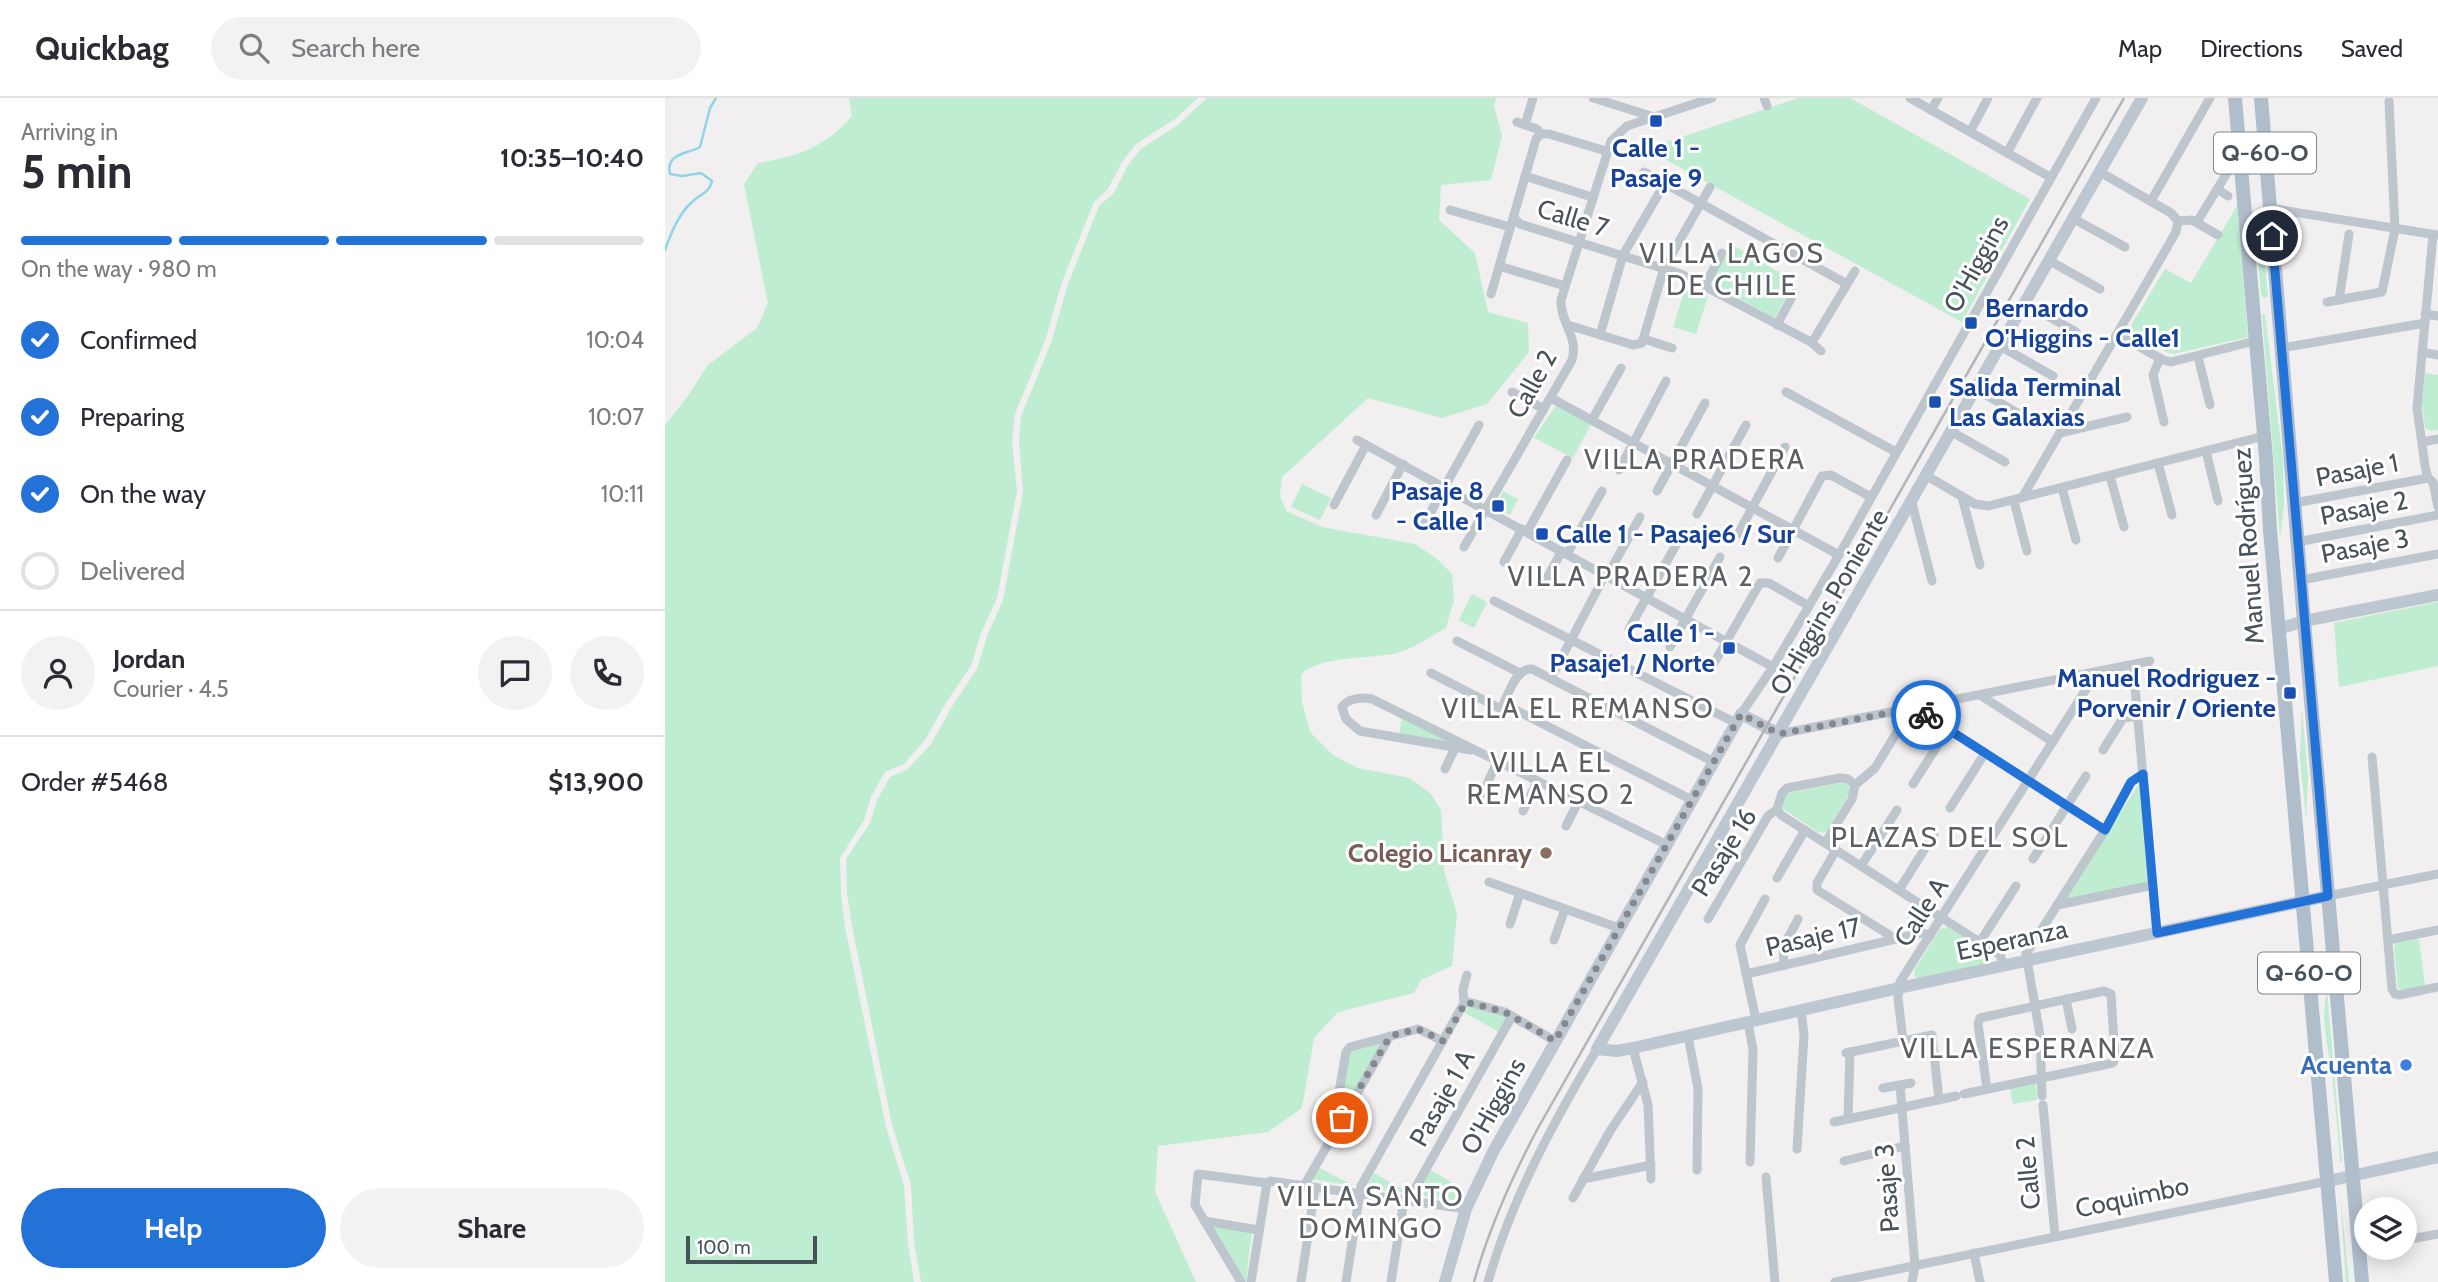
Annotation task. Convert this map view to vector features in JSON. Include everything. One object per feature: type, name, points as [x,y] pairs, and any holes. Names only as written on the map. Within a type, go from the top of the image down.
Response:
[{"type":"main road","name":"Manuel Rodríguez","points":[[2235,98],[2336,1282]]},
{"type":"main road","name":"Manuel Rodríguez","points":[[2261,98],[2297,542],[2356,1197]]},
{"type":"main road","points":[[2252,303],[2265,304],[2279,318]]},
{"type":"main road","name":"Manuel Rodríguez","points":[[2362,1282],[2363,1260]]},
{"type":"street","points":[[1533,98],[1521,124],[1537,129],[1541,134]]},
{"type":"street","points":[[1593,98],[1654,117]]},
{"type":"street","points":[[1541,134],[1606,151],[1611,141],[1623,129],[1712,98]]},
{"type":"street","points":[[1910,98],[2050,177]]},
{"type":"street","points":[[1931,110],[1938,98]]},
{"type":"street","points":[[1970,132],[1988,98]]},
{"type":"street","points":[[2007,153],[2037,98]]},
{"type":"street","name":"O'Higgins","points":[[1445,1282],[1467,1209],[1493,1152],[1714,762],[1839,555],[2096,98]]},
{"type":"street","name":"O'Higgins Poniente","points":[[1488,1282],[1504,1230],[1526,1180],[1597,1049],[2142,98]]},
{"type":"street","points":[[2151,201],[2210,98]]},
{"type":"street","points":[[2327,302],[2382,292],[2395,229],[2389,101]]},
{"type":"street","points":[[1491,294],[1525,176],[1541,134]]},
{"type":"street","name":"Calle 2","points":[[1464,547],[1574,354],[1573,338],[1561,308],[1565,286],[1606,151]]},
{"type":"street","points":[[2197,222],[2230,168]]},
{"type":"street","points":[[1644,172],[1847,284]]},
{"type":"street","points":[[2027,551],[2018,499],[2060,433],[2176,232],[2178,221],[2174,215],[2100,172]]},
{"type":"street","points":[[1525,176],[1593,197]]},
{"type":"street","points":[[1600,335],[1622,255],[1665,183]]},
{"type":"street","points":[[1568,325],[1635,346],[1644,340],[1664,268],[1710,187]]},
{"type":"street","points":[[2217,189],[2228,196]]},
{"type":"street","points":[[2269,208],[2435,235],[2433,278],[2425,319],[2417,408],[2428,478],[2433,482],[2438,507]]},
{"type":"street","name":"Calle 7","points":[[1450,210],[1520,224],[1664,268],[1705,285],[1811,342],[1821,351]]},
{"type":"street","points":[[2074,219],[2125,247]]},
{"type":"street","points":[[2178,221],[2187,219],[2197,222],[2218,234]]},
{"type":"street","points":[[2339,300],[2349,234]]},
{"type":"street","points":[[1705,285],[1722,253]]},
{"type":"street","points":[[2050,261],[2100,289]]},
{"type":"street","points":[[1499,266],[1565,286]]},
{"type":"street","points":[[1811,342],[1855,271]]},
{"type":"street","points":[[1777,325],[1794,293]]},
{"type":"street","points":[[2025,303],[2076,331]]},
{"type":"street","points":[[2282,348],[2438,316]]},
{"type":"street","points":[[2117,334],[2160,358],[2176,362],[2255,341]]},
{"type":"street","points":[[1644,340],[1672,348]]},
{"type":"street","points":[[2000,346],[2053,376]]},
{"type":"street","points":[[2422,352],[2438,355]]},
{"type":"street","points":[[2198,357],[2210,405]]},
{"type":"street","points":[[2160,358],[2153,375],[2164,422]]},
{"type":"street","points":[[1592,420],[1621,368]]},
{"type":"street","points":[[1619,470],[1666,381]]},
{"type":"street","points":[[1976,389],[2026,418]]},
{"type":"street","points":[[1512,392],[1544,409]]},
{"type":"street","points":[[1786,392],[1896,452]]},
{"type":"street","points":[[1551,398],[1839,555]]},
{"type":"street","points":[[1657,491],[1705,403]]},
{"type":"street","points":[[2060,433],[2127,417]]},
{"type":"street","points":[[1423,526],[1479,425]]},
{"type":"street","points":[[1697,514],[1746,425]]},
{"type":"street","points":[[1952,432],[2005,462]]},
{"type":"street","points":[[1927,476],[1975,504],[1988,506],[2264,436]]},
{"type":"street","points":[[2423,442],[2438,439]]},
{"type":"street","points":[[1334,505],[1361,442],[1773,667]]},
{"type":"street","points":[[1738,534],[1785,447]]},
{"type":"street","points":[[2206,451],[2218,502]]},
{"type":"street","points":[[1504,562],[1567,460]]},
{"type":"street","points":[[2158,463],[2172,515]]},
{"type":"street","points":[[1376,515],[1403,464]]},
{"type":"street","points":[[1778,558],[1820,478],[1831,475],[1871,497]]},
{"type":"street","points":[[2110,476],[2124,527]]},
{"type":"street","name":"Pasaje 1","points":[[2295,506],[2300,502],[2428,478]]},
{"type":"street","points":[[2062,488],[2076,540]]},
{"type":"street","points":[[1543,585],[1602,491]]},
{"type":"street","points":[[1962,497],[1980,565]]},
{"type":"street","points":[[1912,503],[1932,581]]},
{"type":"street","name":"Pasaje 2","points":[[2297,542],[2438,515]]},
{"type":"street","points":[[1551,678],[1605,575],[1640,517]]},
{"type":"street","points":[[1629,629],[1681,536]]},
{"type":"street","name":"Pasaje 3","points":[[2301,580],[2438,554]]},
{"type":"street","points":[[1670,647],[1720,557]]},
{"type":"street","points":[[1710,670],[1762,582],[1769,583],[1809,606]]},
{"type":"street","points":[[2279,629],[2304,621],[2438,595]]},
{"type":"street","points":[[1494,601],[1739,719],[1779,734],[2150,661]]},
{"type":"street","points":[[1457,641],[1520,673]]},
{"type":"street","points":[[2133,665],[2157,933]]},
{"type":"street","points":[[1502,706],[1520,673],[1529,668],[1714,762]]},
{"type":"street","name":"Calle A","points":[[1903,1040],[1899,988],[2097,672]]},
{"type":"street","points":[[1431,673],[1692,800]]},
{"type":"street","points":[[1980,695],[2053,742]]},
{"type":"street","points":[[1471,750],[1358,730],[1344,717],[1342,707],[1348,701],[1372,699],[1667,845]]},
{"type":"street","points":[[1913,708],[2105,830]]},
{"type":"street","points":[[1825,843],[1852,799],[1854,785],[1871,773],[1913,708]]},
{"type":"street","points":[[2103,750],[2123,718],[2138,716]]},
{"type":"street","points":[[1913,784],[1948,729]]},
{"type":"street","points":[[1445,768],[1455,748]]},
{"type":"street","points":[[1951,808],[1985,753]]},
{"type":"street","points":[[2372,757],[2392,989],[2399,995],[2438,987]]},
{"type":"street","points":[[1483,793],[1497,762]]},
{"type":"street","points":[[2026,961],[2028,948],[2105,830],[2131,782],[2143,774]]},
{"type":"street","points":[[2032,859],[2086,776]]},
{"type":"street","name":"Pasaje 16","points":[[1708,919],[1768,816],[1777,809],[1781,793],[1787,788],[1840,778],[1848,779],[1854,785]]},
{"type":"street","points":[[1524,811],[1537,782]]},
{"type":"street","points":[[1566,826],[1578,802]]},
{"type":"street","points":[[1777,809],[1781,815],[2002,956],[2004,965]]},
{"type":"street","points":[[1861,866],[1897,810]]},
{"type":"street","points":[[1777,877],[1805,830]]},
{"type":"street","points":[[1899,890],[1934,834]]},
{"type":"street","points":[[1836,850],[1817,883],[1817,890],[1896,939]]},
{"type":"street","name":"Esperanza","points":[[1597,1049],[1617,1051],[1633,1048],[2303,900],[2438,874]]},
{"type":"street","points":[[1489,882],[1619,928]]},
{"type":"street","points":[[1980,942],[2016,886]]},
{"type":"street","points":[[2057,905],[2153,886]]},
{"type":"street","points":[[1510,924],[1520,893]]},
{"type":"street","points":[[1749,1162],[1752,1021],[1740,943],[1765,899]]},
{"type":"street","points":[[1554,940],[1565,909]]},
{"type":"street","points":[[1784,966],[1783,947],[1798,919]]},
{"type":"street","points":[[2388,940],[2438,930]]},
{"type":"street","name":"Pasaje 17","points":[[1746,974],[1923,933],[1930,936]]},
{"type":"street","name":"Calle 2","points":[[2026,961],[2040,1035],[2055,1236]]},
{"type":"street","points":[[1346,1282],[1363,1182],[1464,1003],[1467,975]]},
{"type":"street","points":[[1987,1089],[1978,1020],[2066,999],[2109,992],[2114,1062],[2042,1078]]},
{"type":"street","points":[[2066,999],[2072,1029]]},
{"type":"street","points":[[1464,1003],[1487,1006],[1512,1016],[1555,1041]]},
{"type":"street","points":[[1797,1149],[1804,1035],[1801,1010]]},
{"type":"street","name":"Pasaje 1 A","points":[[1406,1200],[1512,1016]]},
{"type":"street","points":[[1331,1139],[1348,1048],[1418,1029],[1443,1041]]},
{"type":"street","points":[[1848,1119],[1848,1052],[1903,1040],[1932,1035],[1939,1100]]},
{"type":"street","points":[[1304,1186],[1390,1036]]},
{"type":"street","points":[[1688,1036],[1698,1089],[1697,1170]]},
{"type":"street","points":[[1633,1048],[1649,1117],[1651,1179]]},
{"type":"street","name":"Pasaje 3","points":[[1834,1122],[2042,1078]]},
{"type":"street","points":[[1573,1198],[1610,1130],[1643,1082]]},
{"type":"street","points":[[1883,1088],[1911,1083]]},
{"type":"street","points":[[1900,1085],[1902,1108]]},
{"type":"street","name":"Pasaje 3","points":[[1902,1108],[1915,1266],[1912,1282]]},
{"type":"street","points":[[1844,1161],[1905,1146]]},
{"type":"street","name":"Coquimbo","points":[[1835,1282],[2438,1157]]},
{"type":"street","points":[[1583,1179],[1651,1165]]},
{"type":"street","points":[[1241,1282],[1195,1205],[1199,1174],[1267,1183],[1270,1181],[1467,1209]]},
{"type":"street","points":[[1766,1177],[1775,1282]]},
{"type":"street","points":[[1251,1282],[1267,1183]]},
{"type":"street","points":[[1301,1282],[1315,1188]]},
{"type":"street","points":[[1391,1282],[1406,1200]]},
{"type":"street","points":[[1204,1221],[1259,1230]]},
{"type":"street","points":[[2417,1238],[2438,1234]]},
{"type":"street","points":[[1973,1253],[1980,1282]]},
{"type":"green space","points":[[849,98],[1198,98],[1175,119],[1136,144],[1122,162],[1108,189],[1094,202],[1062,282],[1045,341],[1015,414],[1012,441],[1017,491],[997,598],[981,633],[971,666],[925,740],[904,764],[885,772],[871,797],[864,820],[840,858],[845,927],[886,1127],[904,1186],[914,1282],[665,1282],[665,425],[708,365],[757,328],[768,303],[744,184],[758,163],[798,154],[832,136],[852,116]]},
{"type":"green space","points":[[1207,98],[1496,98],[1494,106],[1502,136],[1491,180],[1441,185],[1439,220],[1475,253],[1488,312],[1528,323],[1529,352],[1487,404],[1442,418],[1368,398],[1282,477],[1280,496],[1286,511],[1322,527],[1415,544],[1436,558],[1452,574],[1454,600],[1446,628],[1397,653],[1334,660],[1301,674],[1302,701],[1310,732],[1333,755],[1358,768],[1410,778],[1431,794],[1441,810],[1444,871],[1457,914],[1452,966],[1421,980],[1414,993],[1338,1012],[1314,1038],[1302,1108],[1268,1132],[1158,1146],[1155,1192],[1196,1282],[921,1282],[914,1242],[911,1185],[892,1125],[852,926],[846,859],[870,823],[877,800],[890,777],[908,769],[931,744],[977,669],[987,636],[1003,600],[1023,492],[1019,441],[1021,416],[1051,343],[1068,284],[1099,206],[1114,193],[1128,165],[1141,149],[1179,124]]},
{"type":"green space","points":[[1798,98],[1850,98],[2030,199],[1962,322],[1646,149]]},
{"type":"green space","points":[[2237,206],[2248,337],[2174,354],[2132,333],[2132,324],[2165,269],[2191,283]]},
{"type":"green space","points":[[2260,215],[2268,296],[2265,298],[2261,296],[2257,244]]},
{"type":"green space","points":[[1731,244],[1794,281],[1775,318],[1710,283]]},
{"type":"green space","points":[[1685,289],[1708,296],[1696,334],[1673,327]]},
{"type":"green space","points":[[2262,314],[2265,314],[2283,460],[2284,506],[2280,538]]},
{"type":"green space","points":[[2425,373],[2438,375],[2438,430],[2425,428],[2422,403]]},
{"type":"green space","points":[[1556,405],[1591,424],[1573,458],[1534,438]]},
{"type":"green space","points":[[1302,484],[1331,498],[1320,520],[1291,507]]},
{"type":"green space","points":[[1503,491],[1518,499],[1510,515],[1496,508]]},
{"type":"green space","points":[[1472,594],[1487,602],[1474,628],[1459,620]]},
{"type":"green space","points":[[2438,602],[2438,666],[2339,687],[2334,623]]},
{"type":"green space","points":[[2302,709],[2308,778],[2306,818],[2300,758]]},
{"type":"green space","points":[[1402,717],[1451,741],[1449,745],[1399,735]]},
{"type":"green space","points":[[1840,783],[1848,784],[1850,792],[1824,833],[1818,832],[1783,809],[1782,803],[1788,793]]},
{"type":"green space","points":[[2139,784],[2150,880],[2148,883],[2067,901],[2065,898]]},
{"type":"green space","points":[[1948,927],[1989,953],[1990,962],[1917,979],[1914,975],[1915,969],[1940,929]]},
{"type":"green space","points":[[2419,939],[2425,986],[2401,990],[2398,988],[2394,946],[2396,943]]},
{"type":"green space","points":[[2327,991],[2342,1162],[2324,1023]]},
{"type":"green space","points":[[1469,1006],[1507,1017],[1499,1032],[1465,1013]]},
{"type":"green space","points":[[1384,1039],[1337,1122],[1350,1049]]},
{"type":"green space","points":[[2036,1083],[2037,1100],[2013,1104],[2010,1088]]},
{"type":"green space","points":[[1318,1167],[1354,1186],[1311,1179]]},
{"type":"green space","points":[[1429,1169],[1464,1190],[1460,1202],[1415,1194]]},
{"type":"green space","points":[[1374,1173],[1409,1193],[1371,1189],[1368,1184]]},
{"type":"green space","points":[[2340,1192],[2349,1281],[2349,1282],[2346,1282]]},
{"type":"green space","points":[[1209,1225],[1252,1231],[1246,1282],[1245,1282]]},
{"type":"waterway","points":[[665,250],[684,211],[711,185],[712,181],[701,173],[682,176],[670,174],[669,167],[674,158],[700,147],[710,108],[716,98]]},
{"type":"railway","points":[[1474,1282],[1502,1203],[1538,1128],[2124,98]]},
{"type":"way so far","points":[[1342,1118],[1390,1036],[1418,1029],[1443,1041],[1466,1002],[1505,1012],[1555,1041],[1741,714],[1779,734],[1915,708],[1926,715]]},
{"type":"place","name":"Calle 1 - Pasaje 9","points":[[1656,121]]},
{"type":"place","name":"Bernardo O'Higgins - Calle1","points":[[1971,323]]},
{"type":"place","name":"Salida Terminal Las Galaxias","points":[[1935,402]]},
{"type":"place","name":"Pasaje 8 - Calle 1","points":[[1498,506]]},
{"type":"place","name":"Calle 1 - Pasaje6 / Sur","points":[[1542,534]]},
{"type":"place","name":"Calle 1 - Pasaje1 / Norte","points":[[1729,648]]},
{"type":"place","name":"Manuel Rodriguez - Porvenir / Oriente","points":[[2290,693]]},
{"type":"place","name":"Colegio Licanray","points":[[1546,853]]},
{"type":"place","name":"Acuenta","points":[[2406,1065]]},
{"type":"district","name":"VILLA LAGOS DE CHILE","points":[[1732,269]]},
{"type":"district","name":"VILLA PRADERA","points":[[1695,459]]},
{"type":"district","name":"VILLA PRADERA 2","points":[[1631,576]]},
{"type":"district","name":"VILLA EL REMANSO","points":[[1578,708]]},
{"type":"district","name":"VILLA EL REMANSO 2","points":[[1551,778]]},
{"type":"district","name":"PLAZAS DEL SOL","points":[[1950,837]]},
{"type":"district","name":"VILLA ESPERANZA","points":[[2028,1048]]},
{"type":"district","name":"VILLA SANTO DOMINGO","points":[[1371,1212]]},
{"type":"route","points":[[1926,715],[2105,830],[2131,782],[2143,774],[2157,933],[2328,896],[2272,236]]}]
